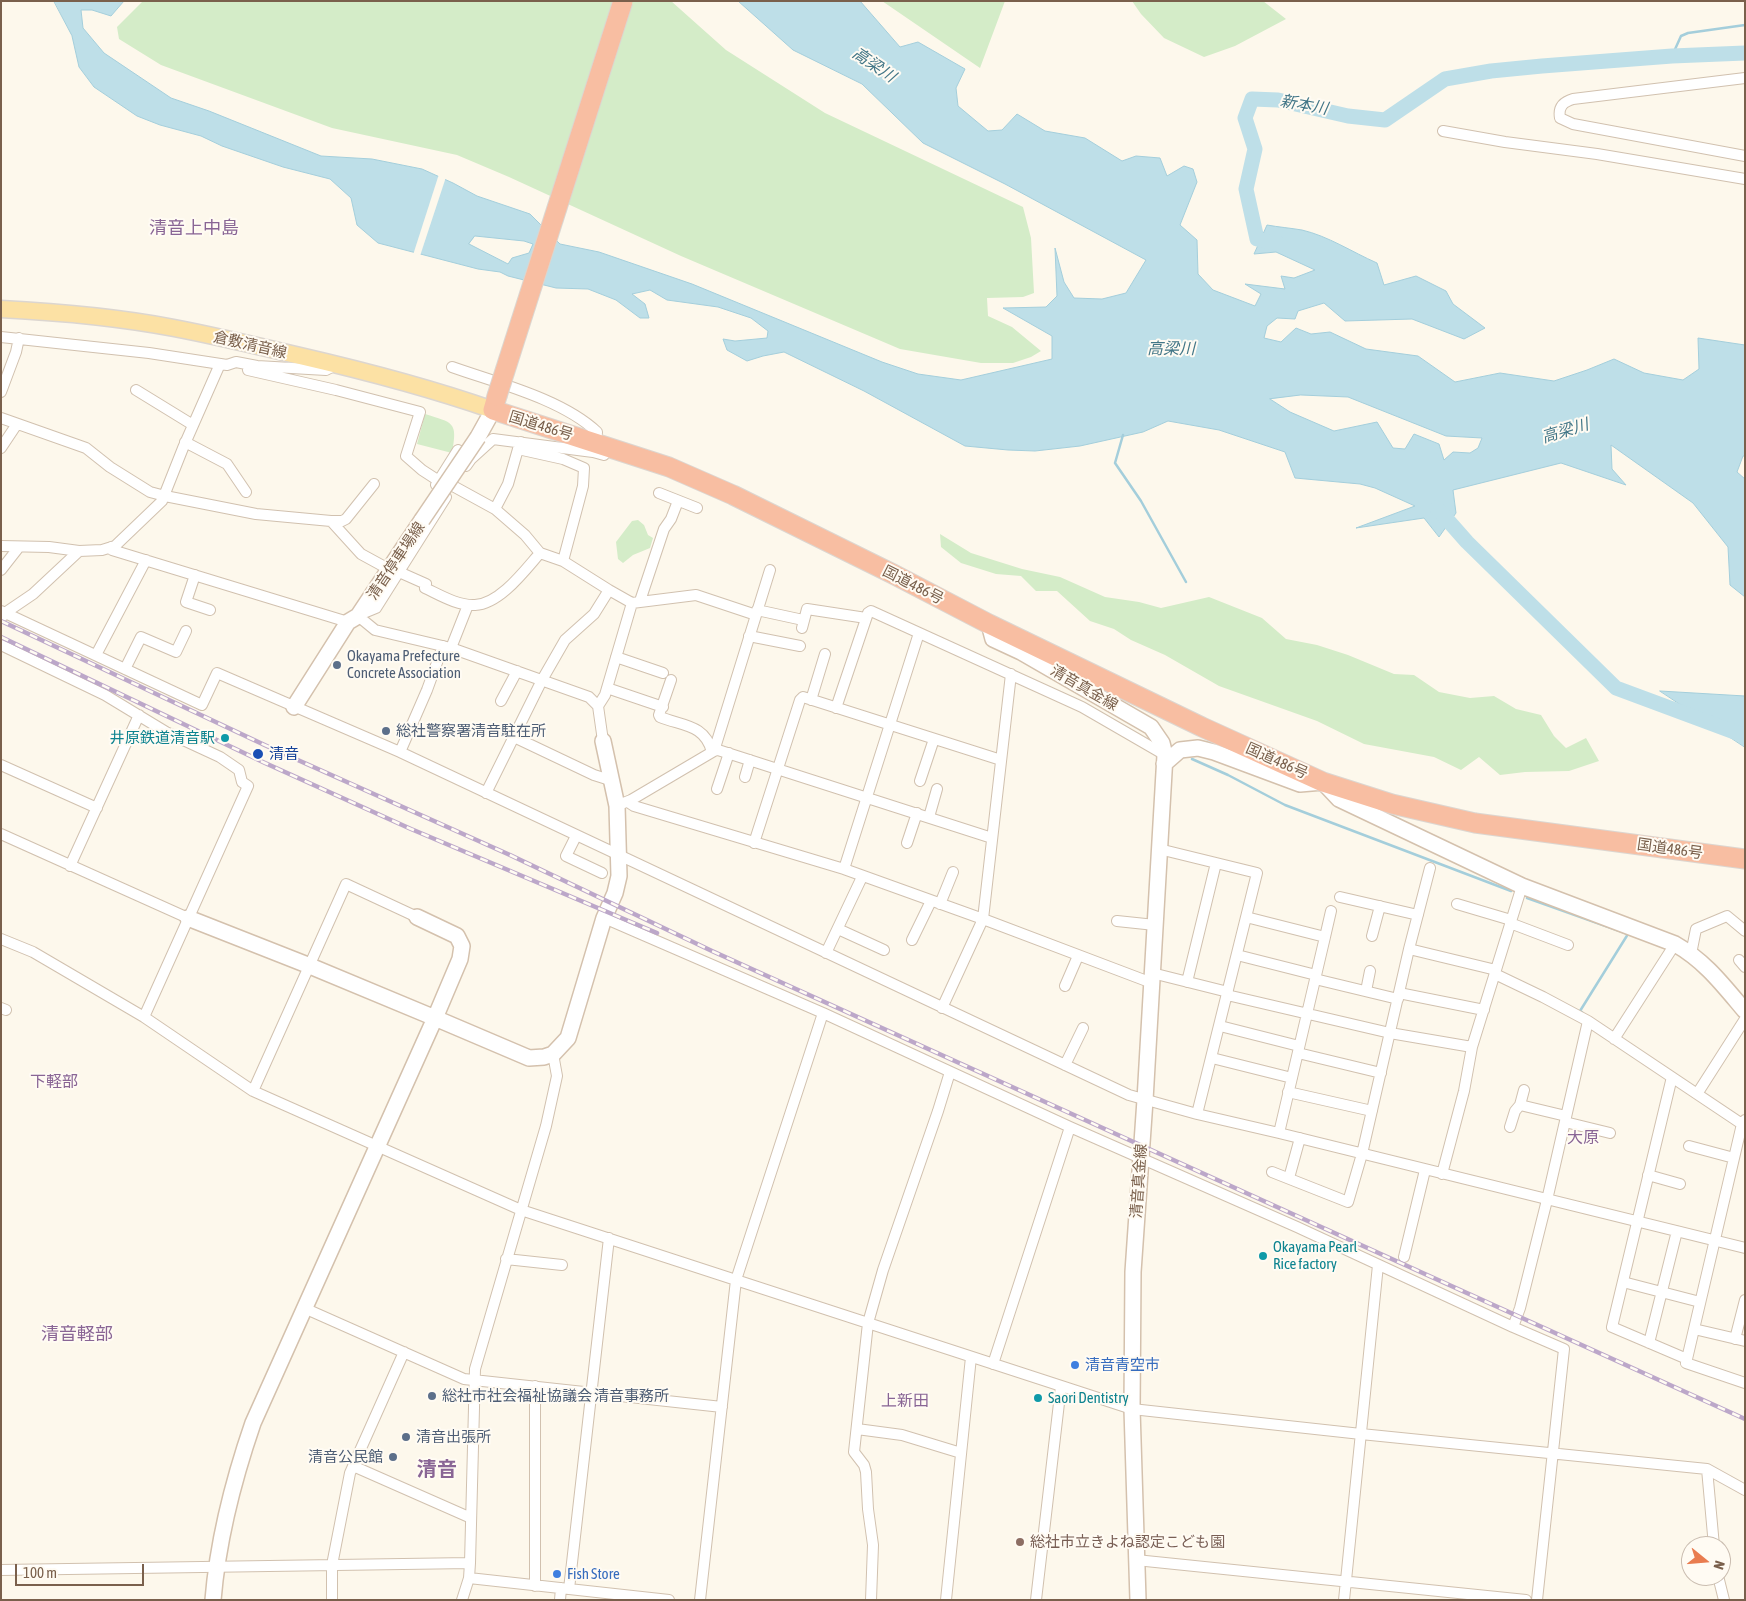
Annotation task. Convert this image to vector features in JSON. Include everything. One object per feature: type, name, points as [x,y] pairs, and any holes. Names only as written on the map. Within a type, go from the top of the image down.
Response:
[{"type":"highway","name":"国道486号","points":[[623,1],[495,403],[596,443],[669,467],[750,504],[1202,727],[1323,782],[1392,804],[1475,823],[1745,859]]},
{"type":"main road","name":"倉敷清音線","points":[[1,309],[73,313],[174,328],[337,365],[445,394],[495,403]]},
{"type":"street","points":[[1745,78],[1573,99],[1565,101],[1560,106],[1559,112],[1560,118],[1573,124],[1745,156]]},
{"type":"street","points":[[1443,131],[1745,179]]},
{"type":"street","points":[[1,337],[149,353],[224,365],[336,390],[420,412],[406,456],[439,481]]},
{"type":"street","points":[[1,392],[16,352],[19,338]]},
{"type":"street","points":[[1,546],[49,547],[79,551],[111,547],[126,536],[165,496],[193,426],[224,365],[236,362],[257,366],[326,370],[337,365]]},
{"type":"street","points":[[452,367],[546,400],[586,422],[597,432],[596,443]]},
{"type":"street","points":[[136,390],[193,426]]},
{"type":"street","name":"清音停車場線","points":[[294,707],[478,437],[495,403]]},
{"type":"street","points":[[1,418],[86,448],[110,467],[150,492],[256,514],[342,522],[346,520],[374,484]]},
{"type":"street","points":[[2,447],[17,424]]},
{"type":"street","points":[[353,619],[376,608],[471,459],[493,439],[563,458],[584,468],[583,486],[564,561]]},
{"type":"street","points":[[186,442],[227,464],[246,492]]},
{"type":"street","points":[[519,446],[593,452],[653,468],[669,467]]},
{"type":"street","points":[[495,509],[508,484],[519,446]]},
{"type":"street","points":[[353,619],[360,602],[458,450],[471,459]]},
{"type":"street","points":[[453,486],[495,509],[525,535],[540,553],[564,561],[609,590],[636,602],[696,596],[803,624],[807,609],[866,618]]},
{"type":"street","points":[[659,492],[697,508]]},
{"type":"street","points":[[598,706],[605,695],[616,657],[636,602],[663,533],[678,501]]},
{"type":"street","points":[[331,521],[361,554],[383,566]]},
{"type":"street","points":[[1,570],[19,547]]},
{"type":"street","points":[[1,834],[188,918],[310,966],[529,1058],[553,1054],[568,1038],[604,918],[615,893],[619,876],[622,804],[613,781],[603,741],[598,706],[589,696],[447,647],[375,630],[353,619],[195,575],[112,550],[111,547]]},
{"type":"street","points":[[2,614],[33,594],[79,551]]},
{"type":"street","points":[[399,572],[426,584],[425,588],[452,601],[481,604],[496,597],[510,585],[540,553]]},
{"type":"street","points":[[96,655],[146,560]]},
{"type":"street","points":[[713,752],[770,570]]},
{"type":"street","points":[[195,575],[186,602],[210,610]]},
{"type":"street","points":[[486,793],[542,680],[565,640],[594,614],[609,590]]},
{"type":"street","points":[[400,752],[468,604]]},
{"type":"street","points":[[836,708],[866,618],[871,611],[1082,707],[1164,759],[1180,750],[1191,748]]},
{"type":"street","points":[[2,614],[202,704],[217,673],[400,752],[1129,1095],[1197,1114],[1278,1132],[1745,1248]]},
{"type":"street","name":"清音真金線","points":[[990,624],[993,639],[1021,652],[1151,727],[1162,742],[1164,759],[1155,925],[1133,1272],[1132,1409],[1138,1600]]},
{"type":"street","points":[[125,669],[141,637],[176,652],[186,630]]},
{"type":"street","points":[[844,869],[919,633]]},
{"type":"street","points":[[749,636],[800,646]]},
{"type":"street","points":[[1,645],[105,695],[166,732],[220,757],[240,770],[242,782],[248,786],[144,1017]]},
{"type":"street","points":[[811,700],[825,654]]},
{"type":"street","points":[[616,657],[667,677],[660,717],[697,729],[713,752]]},
{"type":"street","points":[[501,701],[517,671]]},
{"type":"street","points":[[942,1008],[983,918],[1011,674]]},
{"type":"street","points":[[607,688],[662,706]]},
{"type":"street","points":[[754,843],[800,700],[803,697],[1001,760]]},
{"type":"street","points":[[70,866],[139,716]]},
{"type":"street","points":[[1151,727],[1191,748],[1214,752],[1339,799],[1522,886],[1675,944],[1691,954],[1717,977],[1745,1011]]},
{"type":"street","points":[[514,737],[613,781]]},
{"type":"street","points":[[920,780],[934,739]]},
{"type":"street","points":[[622,804],[718,750],[992,838]]},
{"type":"street","points":[[717,789],[729,753]]},
{"type":"street","points":[[745,777],[750,760]]},
{"type":"street","points":[[1,765],[97,808]]},
{"type":"street","points":[[1300,784],[1323,782],[1339,799]]},
{"type":"street","points":[[929,817],[937,789]]},
{"type":"street","points":[[622,804],[844,869],[862,877],[983,918],[1078,956],[1152,978],[1187,982],[1307,1015],[1390,1033],[1472,1047]]},
{"type":"street","points":[[907,843],[917,813]]},
{"type":"street","points":[[576,836],[566,856],[602,873]]},
{"type":"street","points":[[1159,849],[1257,873],[1197,1114]]},
{"type":"street","points":[[1187,982],[1216,863]]},
{"type":"street","points":[[1272,1172],[1348,1202],[1362,1154],[1430,868]]},
{"type":"street","points":[[912,940],[953,872]]},
{"type":"street","points":[[826,953],[862,877]]},
{"type":"street","points":[[213,1600],[216,1567],[236,1473],[253,1423],[460,959],[462,946],[457,936],[346,884],[253,1091]]},
{"type":"street","points":[[1442,1174],[1464,1091],[1472,1047],[1522,886]]},
{"type":"street","points":[[1340,897],[1418,915]]},
{"type":"street","points":[[1457,904],[1511,922],[1568,945]]},
{"type":"street","points":[[1372,936],[1380,906]]},
{"type":"street","points":[[1278,1132],[1331,911]]},
{"type":"street","points":[[1691,954],[1696,929],[1711,922],[1727,916],[1745,931]]},
{"type":"street","points":[[1246,917],[1325,937]]},
{"type":"street","points":[[604,918],[823,1013],[1070,1127],[1141,1157],[1564,1350],[1551,1453],[1537,1600]]},
{"type":"street","points":[[1117,920],[1155,925]]},
{"type":"street","points":[[838,929],[884,950]]},
{"type":"street","points":[[1,939],[33,952],[144,1017],[253,1091],[521,1210],[1132,1409],[1707,1468],[1745,1490]]},
{"type":"street","points":[[1615,1036],[1675,944]]},
{"type":"street","points":[[1410,949],[1495,972],[1615,1036],[1672,1077],[1699,1091],[1744,1122],[1714,1240],[1686,1363],[1745,1383]]},
{"type":"street","points":[[1237,955],[1366,991],[1484,1010]]},
{"type":"street","points":[[1065,986],[1078,956]]},
{"type":"street","points":[[1366,991],[1370,971]]},
{"type":"street","points":[[700,1600],[736,1280],[823,1013]]},
{"type":"street","points":[[1699,1091],[1745,1019]]},
{"type":"street","points":[[1513,1327],[1520,1308],[1547,1200],[1588,1021]]},
{"type":"street","points":[[1220,1026],[1298,1050],[1381,1072]]},
{"type":"street","points":[[1065,1065],[1083,1028]]},
{"type":"street","points":[[462,1600],[470,1563],[475,1369],[546,1126],[558,1072],[553,1054]]},
{"type":"street","points":[[1212,1058],[1292,1078]]},
{"type":"street","points":[[871,1600],[872,1534],[868,1509],[866,1472],[854,1452],[868,1323],[883,1270],[950,1072]]},
{"type":"street","points":[[1672,1077],[1636,1220],[1612,1327],[1686,1359]]},
{"type":"street","points":[[1510,1127],[1515,1111],[1520,1105],[1524,1090]]},
{"type":"street","points":[[1288,1092],[1372,1111]]},
{"type":"street","points":[[1520,1105],[1610,1133]]},
{"type":"street","points":[[993,1364],[1070,1127]]},
{"type":"street","points":[[1289,1178],[1300,1138]]},
{"type":"street","points":[[1689,1146],[1734,1158]]},
{"type":"street","points":[[1404,1257],[1425,1170]]},
{"type":"street","points":[[1648,1175],[1680,1184]]},
{"type":"street","points":[[1649,1343],[1677,1231]]},
{"type":"street","points":[[560,1600],[565,1589],[592,1392],[609,1238]]},
{"type":"street","points":[[506,1259],[562,1265]]},
{"type":"street","points":[[1344,1600],[1378,1265]]},
{"type":"street","points":[[1622,1282],[1700,1302]]},
{"type":"street","points":[[1694,1329],[1740,1340],[1745,1300]]},
{"type":"street","points":[[304,1308],[464,1379],[722,1407]]},
{"type":"street","points":[[332,1600],[332,1565],[353,1466],[404,1352]]},
{"type":"street","points":[[946,1600],[971,1357]]},
{"type":"street","points":[[534,1386],[535,1586]]},
{"type":"street","points":[[1036,1600],[1061,1386]]},
{"type":"street","points":[[857,1429],[902,1435],[961,1452]]},
{"type":"street","points":[[353,1466],[471,1518]]},
{"type":"street","points":[[1707,1468],[1713,1536]]},
{"type":"street","points":[[1136,1560],[1346,1582],[1439,1595],[1526,1600]]},
{"type":"street","points":[[1,1570],[470,1563]]},
{"type":"street","points":[[468,1578],[669,1600]]},
{"type":"street","points":[[1720,1586],[1724,1600]]},
{"type":"green space","points":[[143,1],[671,1],[726,50],[825,113],[1023,207],[1031,238],[1034,293],[1023,297],[987,298],[988,316],[1012,327],[1041,351],[1031,357],[1013,363],[981,363],[900,349],[681,256],[457,155],[332,128],[161,65],[119,39],[117,27]]},
{"type":"green space","points":[[882,1],[1005,1],[980,68]]},
{"type":"green space","points":[[1132,1],[1263,1],[1286,19],[1235,46],[1204,57],[1164,38],[1141,14]]},
{"type":"green space","points":[[425,414],[442,419],[451,425],[454,435],[452,453],[417,444]]},
{"type":"green space","points":[[638,520],[644,525],[648,535],[653,538],[650,548],[633,555],[623,563],[618,559],[616,542],[632,521]]},
{"type":"green space","points":[[940,534],[971,553],[1022,569],[1060,577],[1105,597],[1139,602],[1161,608],[1209,597],[1262,618],[1286,639],[1317,645],[1348,655],[1394,674],[1414,675],[1439,692],[1470,698],[1494,696],[1516,709],[1541,715],[1554,736],[1566,748],[1586,738],[1599,761],[1569,771],[1525,772],[1500,775],[1479,757],[1461,770],[1434,757],[1364,744],[1317,721],[1219,686],[1165,655],[1131,640],[1114,629],[1090,621],[1057,591],[1036,591],[1021,576],[996,574],[961,563],[941,547]]},
{"type":"water","name":"高梁川","points":[[54,1],[124,1],[111,16],[92,10],[81,10],[83,28],[104,53],[171,98],[209,111],[321,156],[372,159],[422,169],[477,196],[530,214],[560,244],[599,252],[692,284],[882,362],[918,374],[961,380],[1052,359],[1052,336],[1003,308],[1046,307],[1057,296],[1055,248],[1064,282],[1074,298],[1102,299],[1126,293],[1146,260],[1005,184],[923,143],[862,84],[793,50],[738,1],[860,1],[900,47],[918,42],[965,69],[956,88],[958,106],[988,131],[1002,130],[1017,114],[1045,131],[1085,138],[1122,161],[1136,156],[1160,158],[1167,176],[1184,166],[1193,169],[1197,182],[1180,225],[1197,240],[1198,274],[1213,290],[1255,306],[1261,294],[1245,284],[1285,289],[1281,276],[1294,278],[1315,270],[1276,252],[1254,254],[1267,225],[1312,233],[1331,240],[1377,263],[1384,285],[1416,276],[1446,291],[1453,304],[1485,328],[1464,339],[1412,319],[1345,321],[1324,303],[1298,311],[1295,319],[1277,318],[1267,326],[1264,338],[1281,342],[1296,328],[1311,334],[1330,332],[1366,349],[1418,356],[1455,382],[1500,373],[1554,381],[1614,359],[1644,373],[1683,380],[1699,369],[1698,338],[1745,345],[1745,456],[1743,456],[1737,472],[1745,479],[1745,597],[1730,585],[1728,547],[1693,503],[1611,445],[1612,469],[1626,485],[1561,463],[1453,490],[1456,513],[1439,537],[1424,518],[1356,528],[1415,506],[1375,488],[1360,484],[1295,478],[1285,452],[1219,430],[1168,421],[1143,432],[1080,446],[1035,451],[965,446],[864,391],[784,352],[747,361],[727,350],[723,339],[735,341],[767,338],[768,331],[751,318],[718,307],[667,300],[650,290],[632,294],[645,304],[649,318],[640,318],[616,300],[588,289],[556,288],[508,276],[500,272],[478,269],[378,243],[357,225],[351,198],[330,179],[283,167],[222,146],[201,136],[160,125],[137,116],[94,87],[79,67],[72,36]],"holes":[[[475,236],[524,241],[533,244],[529,253],[512,258],[508,264],[469,244]],[[1301,395],[1348,397],[1446,436],[1482,438],[1478,448],[1470,453],[1453,452],[1444,460],[1439,444],[1414,434],[1405,449],[1393,448],[1377,422],[1334,431],[1290,412],[1270,399]]]},
{"type":"water","points":[[1660,691],[1745,696],[1745,747]]},
{"type":"pier","points":[[439,174],[446,177],[420,256],[413,255]]},
{"type":"waterway","points":[[1672,56],[1681,36],[1688,33],[1745,25]]},
{"type":"waterway","name":"新本川","points":[[1280,244],[1257,239],[1246,189],[1255,149],[1245,118],[1252,99],[1278,100],[1348,116],[1385,120],[1445,79],[1491,71],[1542,66],[1672,56],[1745,53]]},
{"type":"waterway","points":[[1123,435],[1115,463],[1141,501],[1186,582]]},
{"type":"waterway","points":[[1437,508],[1467,542],[1616,688],[1745,736]]},
{"type":"waterway","points":[[1192,759],[1228,775],[1285,805],[1511,891]]},
{"type":"waterway","points":[[1527,898],[1628,934],[1580,1011],[1582,1012]]},
{"type":"railway","points":[[1,621],[271,748],[510,855],[712,951],[1745,1419]]},
{"type":"railway","points":[[1,637],[265,763],[411,829],[657,933]]},
{"type":"place","name":"Okayama Prefecture Concrete Association","points":[[337,665]]},
{"type":"place","name":"総社警察署清音駐在所","points":[[386,731]]},
{"type":"place","name":"井原鉄道清音駅","points":[[225,738]]},
{"type":"place","name":"清音","points":[[258,754]]},
{"type":"place","name":"Okayama Pearl Rice factory","points":[[1263,1256]]},
{"type":"place","name":"清音青空市","points":[[1075,1365]]},
{"type":"place","name":"総社市社会福祉協議会 清音事務所","points":[[432,1396]]},
{"type":"place","name":"Saori Dentistry","points":[[1038,1398]]},
{"type":"place","name":"清音出張所","points":[[406,1437]]},
{"type":"place","name":"清音公民館","points":[[393,1457]]},
{"type":"place","name":"総社市立きよね認定こども園","points":[[1020,1542]]},
{"type":"place","name":"Fish Store","points":[[557,1574]]},
{"type":"district","name":"清音上中島","points":[[194,228]]},
{"type":"district","name":"下軽部","points":[[54,1082]]},
{"type":"district","name":"大原","points":[[1583,1138]]},
{"type":"district","name":"清音軽部","points":[[77,1334]]},
{"type":"district","name":"上新田","points":[[905,1401]]},
{"type":"district","name":"清音","points":[[437,1470]]}]
